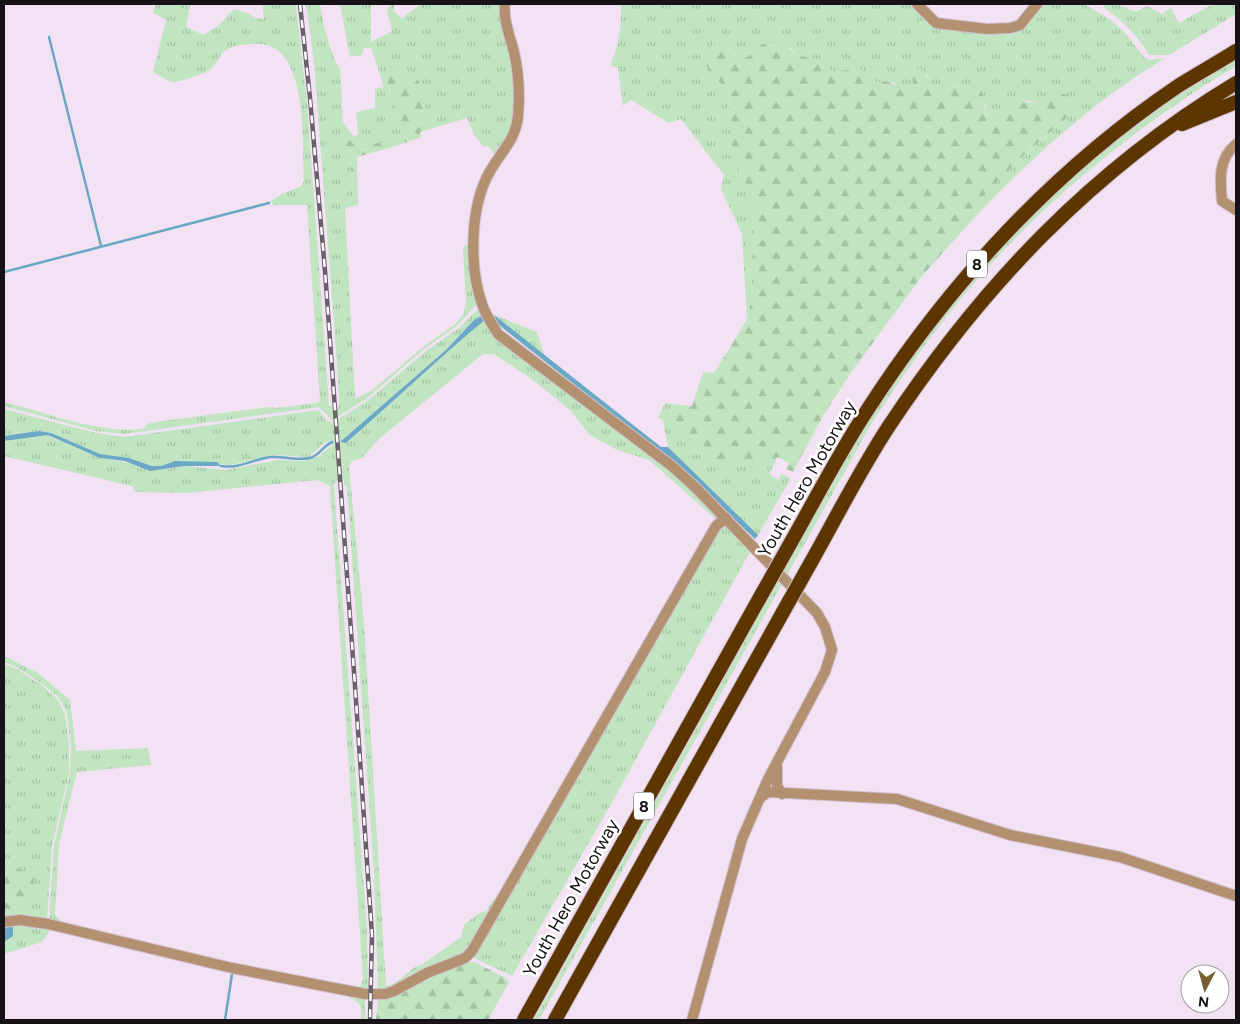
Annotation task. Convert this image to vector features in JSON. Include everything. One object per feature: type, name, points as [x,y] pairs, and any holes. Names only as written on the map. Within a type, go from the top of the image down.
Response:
[{"type":"highway","name":"Youth Hero Motorway","points":[[524,1020],[790,544],[865,413],[903,358],[953,291],[998,241],[1058,181],[1117,131],[1178,86],[1236,51]]},
{"type":"highway","name":"8","points":[[555,1020],[810,564],[888,428],[930,366],[974,308],[1024,252],[1077,201],[1163,131],[1193,109],[1236,83]]},
{"type":"highway","points":[[1163,131],[1236,102]]},
{"type":"street","points":[[505,4],[506,21],[518,74],[519,103],[516,132],[489,173],[483,186],[475,223],[474,261],[482,304],[498,334],[673,467],[726,518],[817,613],[825,627],[832,650],[821,681],[778,762],[742,839],[692,1020]]},
{"type":"street","points":[[918,4],[936,23],[988,29],[1010,28],[1020,25],[1037,4]]},
{"type":"street","points":[[1236,144],[1223,161],[1220,182],[1222,201],[1236,210]]},
{"type":"street","points":[[4,922],[20,920],[48,924],[232,968],[365,994],[385,994],[394,991],[427,973],[465,958],[472,951],[716,526],[726,518]]},
{"type":"street","points":[[778,762],[777,786],[782,794]]},
{"type":"street","points":[[760,798],[768,792],[897,800],[1010,835],[1120,857],[1236,896]]},
{"type":"green space","points":[[156,4],[190,4],[186,27],[203,35],[218,26],[234,9],[250,14],[254,18],[264,19],[262,4],[296,4],[307,102],[329,405],[333,409],[338,409],[337,362],[314,62],[306,4],[320,4],[330,48],[340,68],[343,122],[353,136],[358,135],[356,112],[375,108],[375,89],[384,87],[371,48],[364,48],[362,55],[350,57],[340,4],[371,4],[371,42],[392,31],[387,10],[391,4],[394,4],[394,12],[402,18],[421,4],[502,4],[516,82],[515,115],[498,154],[493,153],[490,147],[483,146],[474,135],[467,118],[430,129],[419,81],[386,80],[405,143],[389,148],[385,142],[361,150],[355,142],[337,139],[351,153],[354,206],[345,208],[355,399],[371,391],[423,347],[454,325],[463,315],[466,303],[463,247],[470,244],[478,303],[457,326],[424,349],[365,400],[332,420],[319,407],[124,434],[96,431],[4,406],[4,402],[91,426],[126,430],[144,429],[147,424],[162,421],[269,407],[317,403],[320,401],[307,205],[273,205],[271,201],[282,194],[302,186],[304,180],[302,119],[294,76],[286,59],[273,47],[252,44],[229,48],[212,68],[199,75],[176,82],[166,79],[153,72],[166,20],[153,13]]},
{"type":"green space","points":[[621,4],[914,4],[926,19],[1013,31],[1045,4],[1084,4],[1111,20],[1126,34],[1143,56],[1149,60],[1165,58],[1114,92],[1064,132],[974,218],[977,202],[991,186],[1070,115],[1059,93],[1042,104],[1038,105],[1028,100],[1007,105],[1002,110],[989,115],[986,113],[986,105],[956,85],[940,94],[933,87],[927,74],[909,88],[901,87],[893,82],[876,82],[834,72],[812,58],[796,55],[791,48],[754,52],[747,57],[736,54],[728,47],[716,80],[728,89],[733,158],[752,196],[754,250],[758,262],[747,320],[742,234],[721,189],[724,175],[681,119],[669,123],[631,100],[623,106],[618,68],[610,65],[619,35]]},
{"type":"green space","points":[[1106,4],[1116,4],[1136,12],[1147,6],[1162,14],[1171,8],[1179,23],[1213,4],[1236,4],[1236,14],[1169,55],[1149,55],[1129,29],[1103,7]]},
{"type":"green space","points":[[772,42],[777,43],[790,49],[796,55],[812,58],[834,72],[860,68],[876,82],[890,82],[909,88],[913,83],[911,73],[920,68],[940,94],[951,88],[966,84],[982,91],[986,113],[989,115],[1014,102],[1024,101],[1040,104],[1059,93],[1068,95],[1070,115],[1019,160],[977,202],[974,218],[922,276],[852,371],[824,414],[793,472],[786,469],[789,463],[778,457],[759,466],[717,462],[672,435],[670,417],[672,404],[692,406],[703,372],[714,373],[747,320],[758,262],[754,250],[752,196],[733,158],[728,89],[713,76],[706,60],[709,46],[717,43],[747,57],[761,45]]},
{"type":"green space","points":[[1236,59],[1236,66],[1197,90],[1123,143],[1054,202],[989,266],[925,345],[873,421],[539,1020],[534,1020],[869,420],[932,328],[1008,240],[1093,160],[1187,90]]},
{"type":"green space","points":[[386,68],[419,81],[430,129],[420,132],[421,137],[405,143],[386,79]]},
{"type":"green space","points":[[336,139],[356,142],[361,150],[366,149],[370,144],[386,142],[389,148],[357,157],[358,205],[354,206],[351,153]]},
{"type":"green space","points":[[477,310],[482,310],[484,314],[474,320],[446,350],[340,442],[346,443],[486,319],[665,464],[722,518],[718,521],[649,460],[617,450],[590,435],[570,410],[533,380],[494,354],[483,354],[380,438],[362,458],[352,461],[349,467],[364,624],[386,986],[396,982],[413,968],[423,964],[461,937],[464,925],[479,913],[487,911],[491,902],[503,893],[465,954],[395,988],[378,992],[374,873],[347,487],[344,485],[344,479],[337,480],[334,485],[367,931],[368,991],[359,990],[363,979],[330,486],[317,480],[187,493],[135,492],[132,486],[4,456],[4,441],[48,435],[100,458],[167,469],[184,466],[226,470],[277,460],[305,461],[319,456],[332,445],[331,440],[324,443],[309,457],[275,455],[231,465],[175,461],[161,466],[152,466],[129,458],[100,454],[51,433],[39,431],[4,436],[4,409],[96,433],[124,437],[319,410],[325,419],[332,423],[366,402],[426,351],[459,328]]},
{"type":"green space","points":[[494,315],[537,332],[545,357]]},
{"type":"green space","points":[[665,403],[672,404],[670,417],[672,435],[710,459],[724,464],[759,466],[778,457],[769,474],[778,480],[782,474],[791,478],[758,535],[668,447],[663,420],[658,418]]},
{"type":"green space","points":[[725,523],[752,548],[615,797],[512,976],[472,957],[717,531]]},
{"type":"green space","points":[[4,656],[38,673],[70,700],[76,751],[148,748],[151,765],[77,772],[59,844],[55,915],[66,926],[49,921],[54,846],[70,773],[71,746],[67,713],[59,698],[44,685],[18,668],[4,662]]},
{"type":"green space","points":[[4,664],[17,669],[43,686],[57,699],[65,714],[69,746],[69,773],[52,846],[47,921],[14,918],[22,870],[6,859],[4,851]]},
{"type":"green space","points":[[4,851],[6,859],[34,878],[35,885],[28,905],[17,914],[4,919],[4,903],[15,901],[16,897],[4,894]]},
{"type":"green space","points":[[4,894],[16,897],[15,901],[4,903]]},
{"type":"green space","points":[[13,924],[51,929],[42,942],[4,954],[4,942],[7,940]]},
{"type":"green space","points":[[466,961],[474,962],[506,978],[509,982],[488,1020],[376,1020],[378,1000]]},
{"type":"green space","points":[[344,994],[365,998],[365,1020],[361,1020],[361,1009],[358,1003]]},
{"type":"water","points":[[484,314],[486,319],[346,443],[340,442],[446,350],[474,320]]},
{"type":"water","points":[[494,315],[661,447],[668,447],[758,535],[755,539],[684,471],[504,329],[496,322]]},
{"type":"water","points":[[39,431],[51,433],[100,454],[129,458],[152,466],[161,466],[175,461],[217,462],[221,466],[184,466],[150,471],[125,461],[100,458],[48,435],[4,441],[4,436]]},
{"type":"water","points":[[13,924],[13,936],[4,942],[4,925]]},
{"type":"waterway","points":[[49,37],[101,246]]},
{"type":"waterway","points":[[4,272],[269,203]]},
{"type":"waterway","points":[[221,466],[240,465],[271,457],[310,458],[332,442]]},
{"type":"waterway","points":[[225,1020],[232,974]]},
{"type":"railway","points":[[300,4],[325,271],[355,686],[372,935],[370,1020]]}]
